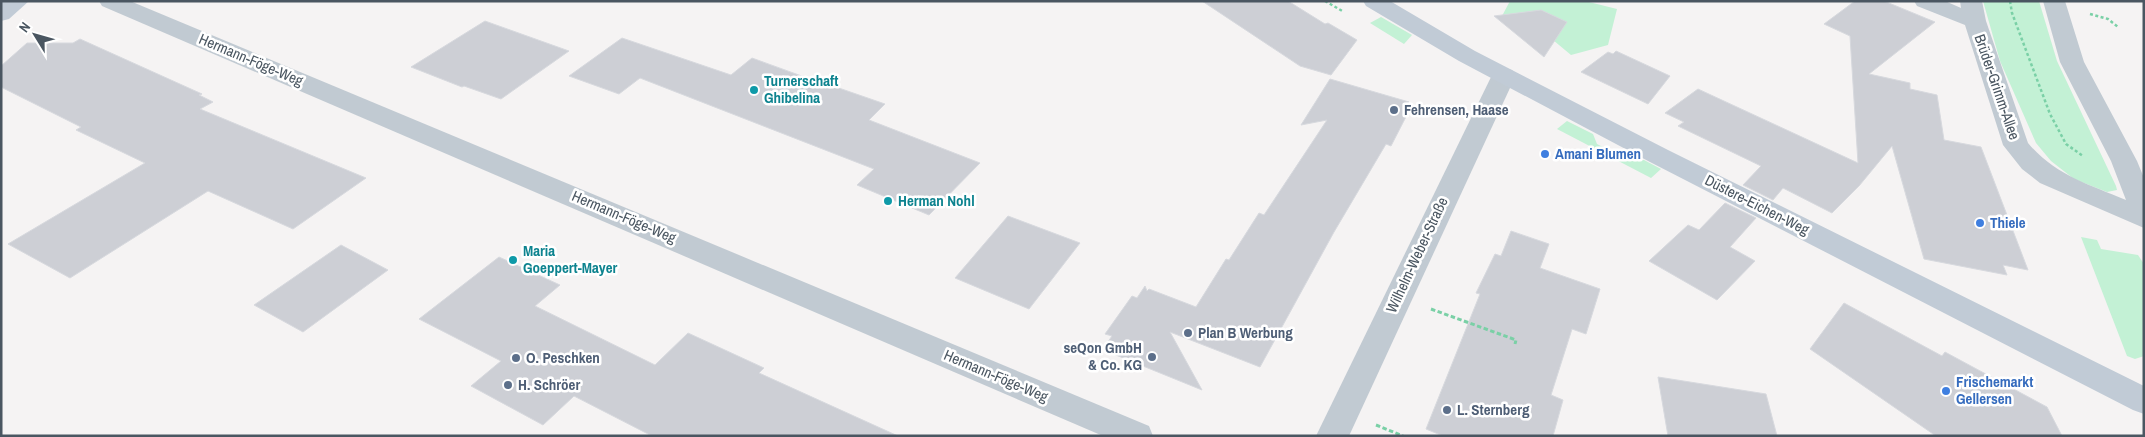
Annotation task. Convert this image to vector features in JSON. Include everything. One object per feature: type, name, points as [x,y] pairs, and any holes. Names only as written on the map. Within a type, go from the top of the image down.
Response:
[{"type":"street","points":[[1,14],[18,1]]},
{"type":"street","name":"Hermann-Föge-Weg","points":[[110,1],[1137,436]]},
{"type":"street","name":"Düstere-Eichen-Weg","points":[[1374,1],[1504,76],[2144,401]]},
{"type":"street","points":[[1925,1],[1973,11]]},
{"type":"street","points":[[2054,1],[2072,62],[2124,161],[2144,212]]},
{"type":"street","name":"Brüder-Grimm-Allee","points":[[1973,11],[2016,145],[2031,163],[2049,177],[2144,219]]},
{"type":"street","name":"Wilhelm-Weber-Straße","points":[[1332,436],[1504,76]]},
{"type":"path","points":[[2010,1],[2012,13],[2050,114]]},
{"type":"path","points":[[2108,19],[2118,27]]},
{"type":"path","points":[[1397,297],[1516,340],[1515,344]]},
{"type":"green space","points":[[1510,1],[1585,1],[1617,9],[1608,45],[1571,55],[1553,40],[1502,16]]},
{"type":"green space","points":[[1983,1],[2039,1],[2057,61],[2117,190],[2107,192],[2074,179],[2051,161],[2036,143],[2000,61]]},
{"type":"green space","points":[[1381,17],[1412,35],[1404,44],[1370,23]]},
{"type":"green space","points":[[1567,121],[1593,134],[1597,144],[1626,159],[1644,160],[1661,169],[1651,178],[1557,129]]},
{"type":"green space","points":[[2081,237],[2097,240],[2101,249],[2138,255],[2144,264],[2144,356],[2135,359],[2127,356]]},
{"type":"building","points":[[1202,1],[1288,1],[1325,24],[1328,23],[1357,40],[1331,75],[1300,66]]},
{"type":"building","points":[[1855,1],[1884,1],[1935,22],[1869,74],[1910,83],[1910,89],[1937,95],[1944,140],[1981,147],[2028,270],[2003,265],[2007,275],[1924,259],[1892,146],[1859,186],[1832,213],[1783,188],[1773,200],[1743,185],[1761,166],[1678,126],[1684,122],[1665,113],[1698,89],[1858,163],[1850,36],[1824,24]]},
{"type":"building","points":[[1541,10],[1567,22],[1544,57],[1494,16]]},
{"type":"building","points":[[485,21],[569,51],[501,99],[464,86],[462,87],[411,67]]},
{"type":"building","points":[[622,38],[731,75],[752,58],[885,104],[869,120],[980,163],[929,215],[857,185],[874,169],[640,78],[619,94],[569,76]]},
{"type":"building","points":[[80,39],[202,94],[199,95],[213,102],[200,109],[366,178],[293,229],[208,191],[70,278],[8,244],[145,163],[76,130],[81,127],[1,87],[1,66],[27,43],[73,43]]},
{"type":"building","points":[[1616,51],[1670,76],[1648,104],[1581,72],[1608,52],[1613,54]]},
{"type":"building","points":[[1330,79],[1409,102],[1402,104],[1411,107],[1391,146],[1386,144],[1334,232],[1260,367],[1170,332],[1202,390],[1106,351],[1109,347],[1105,346],[1112,336],[1105,334],[1132,296],[1137,298],[1145,286],[1147,291],[1149,289],[1196,307],[1226,259],[1229,260],[1259,213],[1264,215],[1327,120],[1301,125]]},
{"type":"building","points":[[1725,203],[1756,218],[1730,247],[1755,261],[1717,300],[1649,261],[1688,225],[1699,230]]},
{"type":"building","points":[[1008,216],[1080,243],[1029,309],[955,278]]},
{"type":"building","points":[[1511,231],[1549,244],[1540,268],[1600,289],[1586,334],[1572,329],[1551,395],[1563,400],[1553,436],[1443,436],[1426,429],[1480,294],[1476,293],[1495,254],[1501,256]]},
{"type":"building","points":[[341,245],[388,270],[303,332],[254,305]]},
{"type":"building","points":[[499,257],[560,285],[535,306],[655,365],[688,333],[764,368],[759,373],[898,436],[652,436],[574,396],[543,425],[471,386],[501,361],[419,319]]},
{"type":"building","points":[[1844,303],[1942,356],[1945,352],[2047,407],[2062,436],[1936,436],[1810,349]]},
{"type":"building","points":[[1658,377],[1766,394],[1777,436],[1668,436]]},
{"type":"place","name":"Turnerschaft Ghibelina","points":[[754,90]]},
{"type":"place","name":"Fehrensen, Haase","points":[[1394,110]]},
{"type":"place","name":"Amani Blumen","points":[[1545,154]]},
{"type":"place","name":"Herman Nohl","points":[[888,201]]},
{"type":"place","name":"Thiele","points":[[1980,223]]},
{"type":"place","name":"Maria Goeppert-Mayer","points":[[513,260]]},
{"type":"place","name":"Plan B Werbung","points":[[1188,333]]},
{"type":"place","name":"seQon GmbH & Co. KG","points":[[1152,357]]},
{"type":"place","name":"O. Peschken","points":[[516,358]]},
{"type":"place","name":"H. Schröer","points":[[508,385]]},
{"type":"place","name":"Frischemarkt Gellersen","points":[[1946,391]]},
{"type":"place","name":"L. Sternberg","points":[[1447,410]]}]
